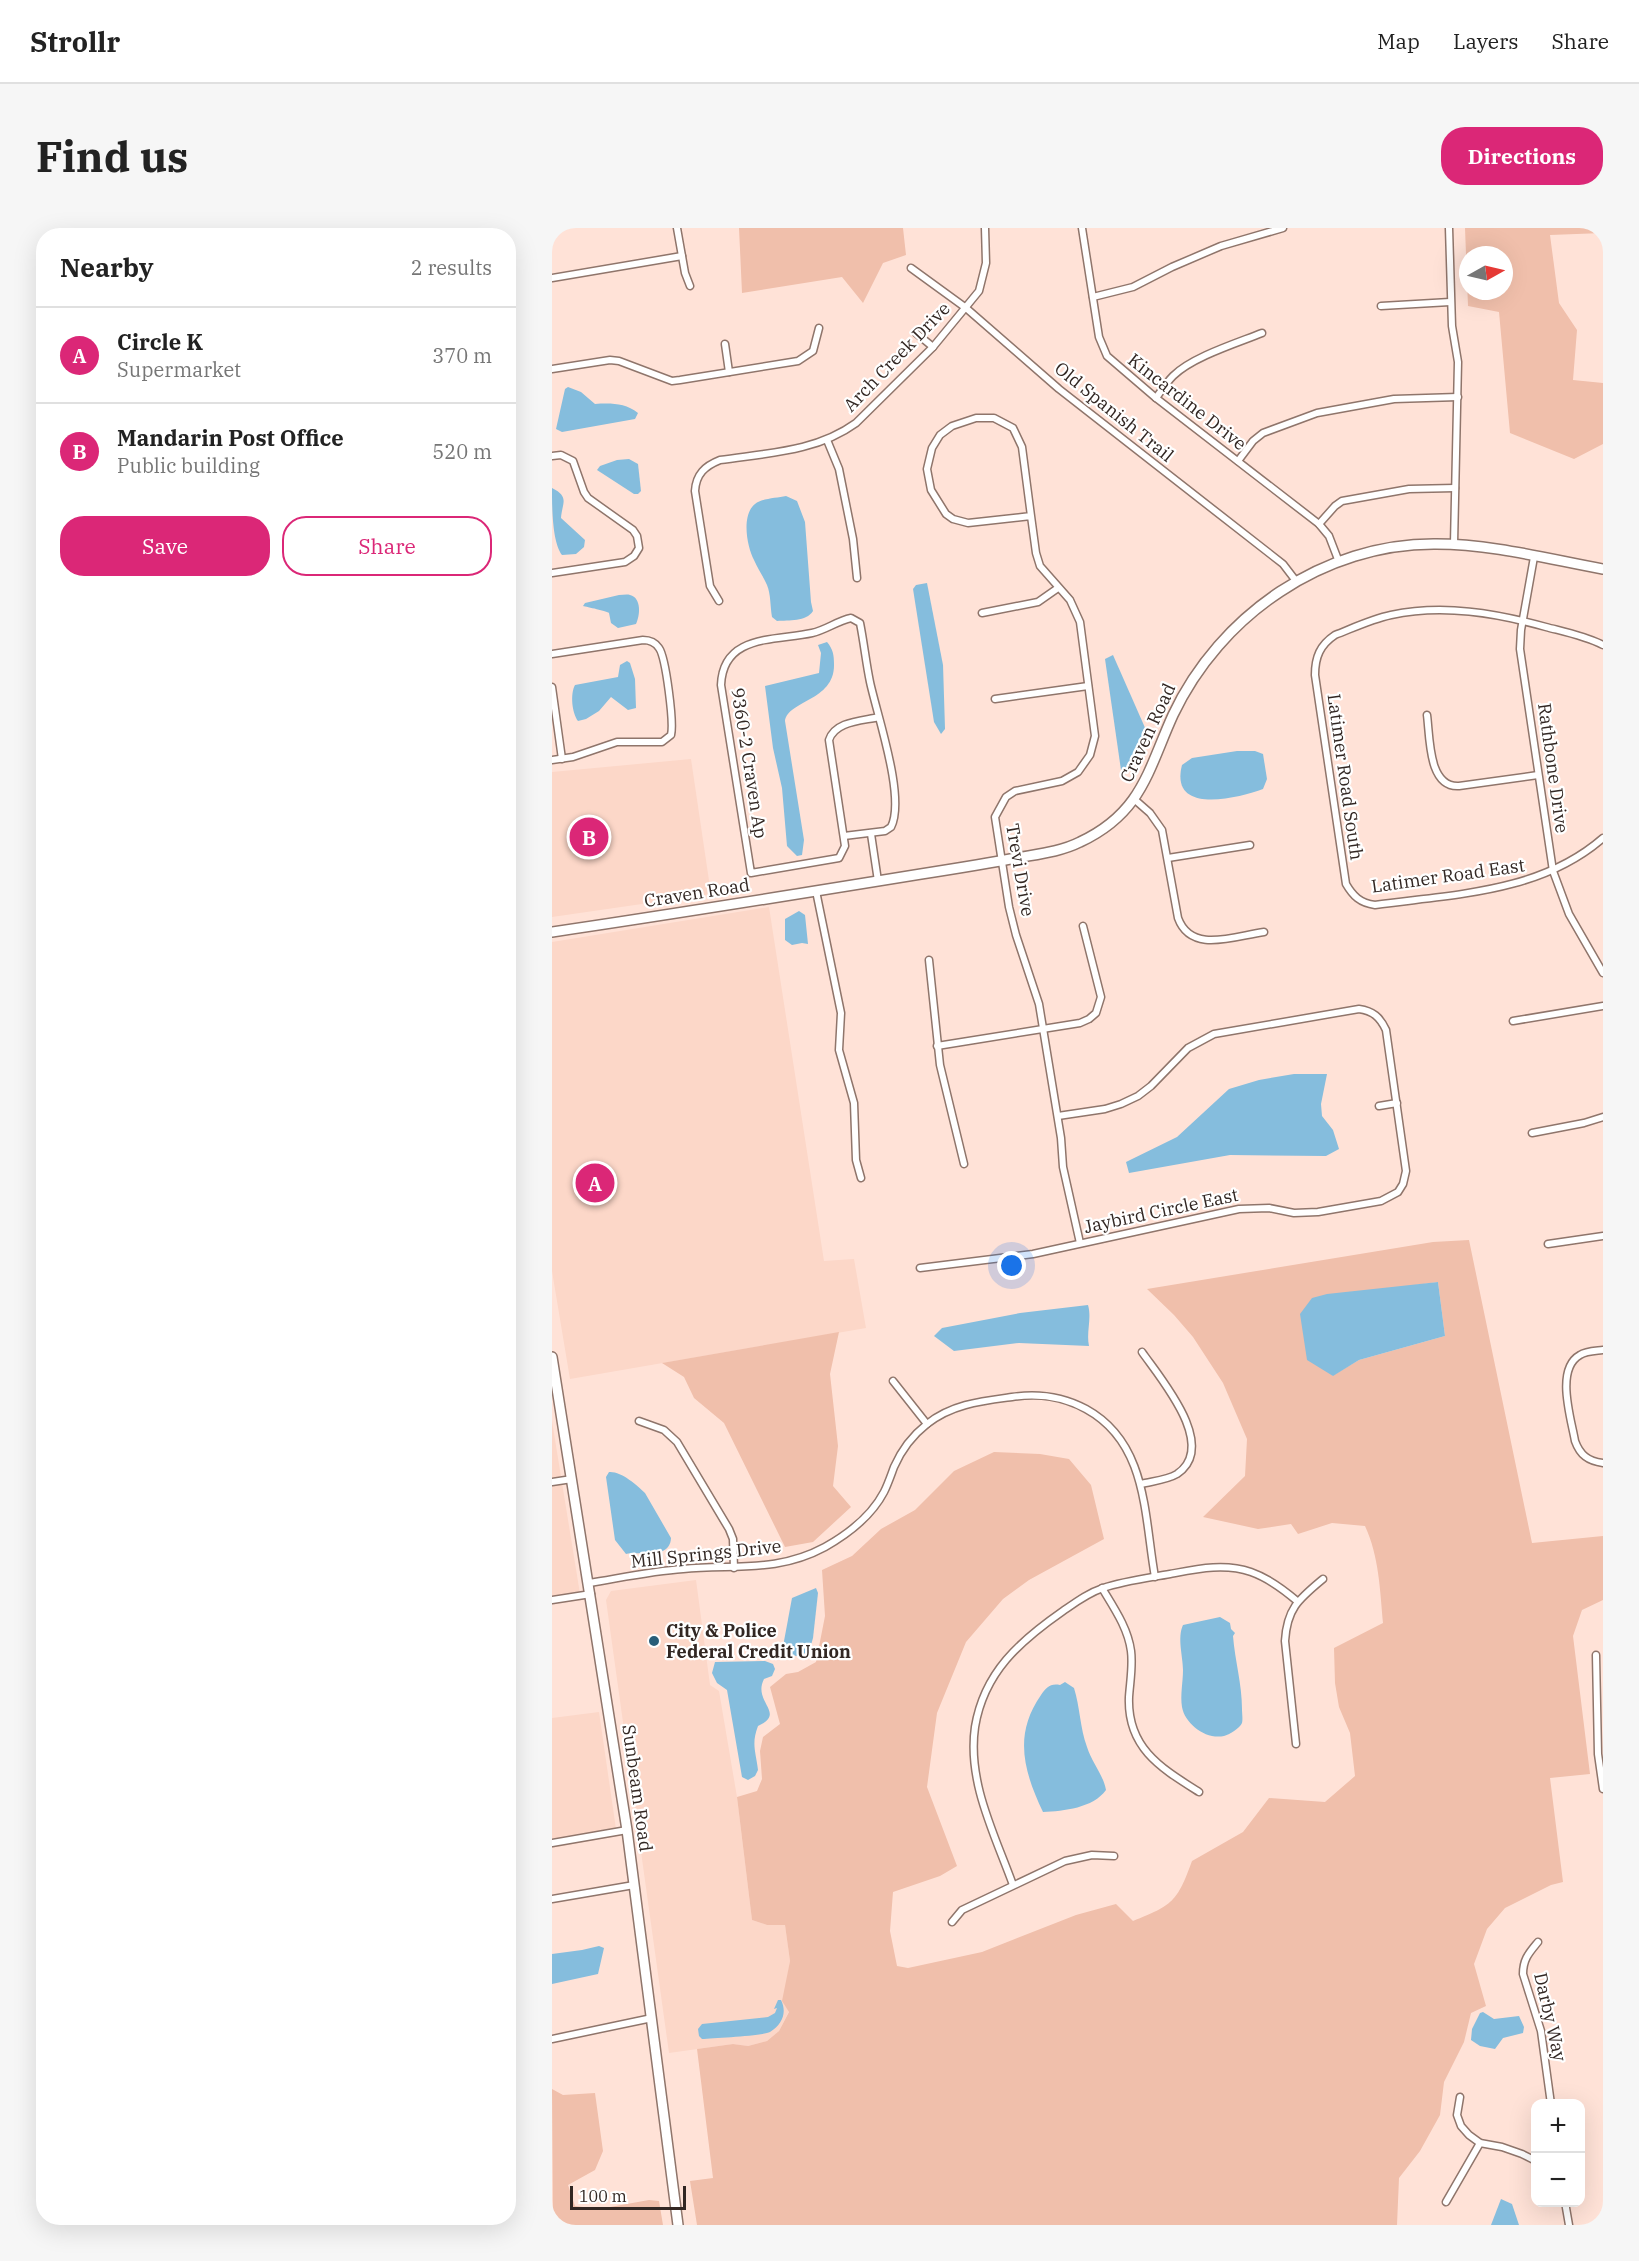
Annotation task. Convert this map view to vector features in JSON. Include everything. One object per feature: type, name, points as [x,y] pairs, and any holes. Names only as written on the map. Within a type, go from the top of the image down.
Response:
[{"type":"street","points":[[678,228],[690,286]]},
{"type":"street","name":"Arch Creek Drive","points":[[719,601],[710,586],[695,491],[695,484],[702,471],[720,460],[801,448],[827,440],[856,423],[933,347],[979,291],[984,275],[985,228]]},
{"type":"street","name":"Kincardine Drive","points":[[1082,228],[1098,337],[1107,356],[1156,398],[1319,524],[1329,536],[1339,562]]},
{"type":"street","points":[[1093,297],[1133,287],[1221,246],[1283,228]]},
{"type":"street","points":[[1449,228],[1450,302],[1458,362],[1454,544]]},
{"type":"street","points":[[552,278],[682,256]]},
{"type":"street","name":"Old Spanish Trail","points":[[911,268],[966,308],[1059,389],[1283,564],[1296,581]]},
{"type":"street","points":[[1381,306],[1450,302]]},
{"type":"street","points":[[552,369],[610,360],[619,361],[672,381],[798,361],[806,358],[813,351],[819,328]]},
{"type":"street","points":[[916,333],[933,347]]},
{"type":"street","points":[[1156,398],[1173,376],[1181,370],[1210,354],[1263,333]]},
{"type":"street","points":[[725,344],[729,372]]},
{"type":"street","points":[[1238,461],[1253,441],[1263,433],[1317,413],[1394,399],[1458,397]]},
{"type":"street","name":"Trevi Drive","points":[[1031,516],[963,522],[946,514],[932,490],[927,469],[929,456],[936,441],[945,431],[962,421],[976,418],[994,418],[1013,428],[1022,447],[1036,553],[1040,566],[1070,600],[1078,615],[1095,736],[1090,755],[1078,772],[1062,781],[1024,788],[1006,797],[996,817],[1001,861],[1016,935],[1034,984],[1044,1029],[1058,1116],[1063,1167],[1080,1243]]},
{"type":"street","points":[[827,440],[841,478],[857,578]]},
{"type":"street","points":[[552,456],[561,455],[573,461],[588,498],[633,531],[637,536],[639,548],[634,556],[625,562],[552,573]]},
{"type":"street","points":[[1319,524],[1342,501],[1410,489],[1455,488]]},
{"type":"street","name":"Craven Road","points":[[552,932],[1001,861],[1049,852],[1080,842],[1112,821],[1134,799],[1150,772],[1185,691],[1208,656],[1233,628],[1262,603],[1296,581],[1339,562],[1394,547],[1454,544],[1603,569]]},
{"type":"street","name":"Rathbone Drive","points":[[1534,557],[1522,620],[1520,649],[1553,871],[1569,915],[1603,973]]},
{"type":"street","points":[[982,613],[1038,602],[1058,588]]},
{"type":"street","name":"Latimer Road South","points":[[1358,900],[1346,884],[1315,675],[1317,655],[1327,640],[1335,635],[1392,615],[1448,611],[1478,612],[1522,620]]},
{"type":"street","name":"9360-2 Craven Ap","points":[[844,836],[843,853],[839,858],[751,873],[723,696],[722,674],[730,657],[745,645],[813,633],[842,620],[856,619],[860,623],[870,682],[891,762],[894,815],[891,827],[871,834]]},
{"type":"street","points":[[1522,620],[1591,639],[1603,645]]},
{"type":"street","points":[[552,654],[643,640],[655,643],[662,654],[672,722],[670,735],[662,742],[617,742],[588,753],[552,760]]},
{"type":"street","points":[[995,699],[1088,686]]},
{"type":"street","points":[[552,687],[562,759]]},
{"type":"street","points":[[1427,715],[1435,769],[1440,778],[1449,786],[1538,775]]},
{"type":"street","points":[[878,881],[871,834],[844,836],[830,740],[831,734],[843,725],[879,717]]},
{"type":"street","points":[[1134,799],[1150,813],[1162,830],[1178,918],[1184,932],[1190,937],[1208,940],[1264,932]]},
{"type":"street","name":"Latimer Road East","points":[[1358,900],[1375,905],[1510,885],[1553,871],[1603,838]]},
{"type":"street","points":[[1168,858],[1250,845]]},
{"type":"street","points":[[816,891],[841,1013],[839,1050],[854,1103],[856,1161],[861,1178]]},
{"type":"street","points":[[937,1046],[1080,1023],[1089,1019],[1100,1006],[1100,989],[1083,926]]},
{"type":"street","points":[[929,960],[937,1046],[964,1164]]},
{"type":"street","points":[[1514,1021],[1603,1006]]},
{"type":"street","points":[[1058,1116],[1105,1108],[1138,1096],[1188,1048],[1214,1034],[1359,1010],[1366,1010],[1379,1018],[1386,1030],[1397,1103],[1379,1106]]},
{"type":"street","name":"Jaybird Circle East","points":[[920,1268],[1005,1259],[1239,1209],[1269,1208],[1294,1213],[1318,1212],[1382,1202],[1391,1197],[1403,1184],[1406,1170],[1397,1103]]},
{"type":"street","points":[[1532,1133],[1603,1117]]},
{"type":"street","points":[[1548,1244],[1603,1236]]},
{"type":"street","points":[[1603,1350],[1586,1353],[1574,1359],[1566,1370],[1565,1378],[1575,1441],[1584,1457],[1603,1463]]},
{"type":"street","points":[[1141,1484],[1178,1473],[1187,1464],[1192,1452],[1193,1440],[1190,1429],[1170,1392],[1142,1352]]},
{"type":"street","name":"Sunbeam Road","points":[[552,1357],[627,1830],[678,2225]]},
{"type":"street","points":[[893,1381],[927,1424]]},
{"type":"street","name":"Mill Springs Drive","points":[[589,1582],[685,1568],[751,1568],[791,1561],[825,1547],[860,1522],[874,1508],[885,1491],[900,1455],[927,1424],[947,1411],[1012,1397],[1048,1395],[1078,1404],[1098,1415],[1114,1429],[1130,1453],[1141,1484],[1155,1577]]},
{"type":"street","points":[[639,1421],[664,1430],[677,1442],[729,1529],[733,1539],[734,1568]]},
{"type":"street","points":[[552,1482],[572,1479]]},
{"type":"street","points":[[1013,1885],[975,1775],[974,1749],[975,1726],[988,1686],[999,1667],[1015,1648],[1085,1596],[1102,1588],[1207,1568],[1230,1568],[1250,1572],[1266,1579],[1297,1601]]},
{"type":"street","points":[[1296,1744],[1285,1641],[1286,1626],[1297,1601],[1323,1579]]},
{"type":"street","points":[[1102,1588],[1125,1627],[1129,1640],[1132,1663],[1129,1698],[1133,1730],[1141,1746],[1154,1761],[1199,1792]]},
{"type":"street","points":[[552,1600],[591,1594]]},
{"type":"street","points":[[1596,1655],[1600,1700],[1598,1754],[1603,1789]]},
{"type":"street","points":[[552,1844],[627,1830]]},
{"type":"street","points":[[952,1922],[962,1910],[1078,1857],[1114,1856]]},
{"type":"street","points":[[552,1899],[634,1885]]},
{"type":"street","name":"Darby Way","points":[[1538,1942],[1527,1954],[1523,1964],[1523,1974],[1541,2031],[1550,2099]]},
{"type":"street","points":[[552,2039],[652,2018]]},
{"type":"street","points":[[1460,2097],[1457,2115],[1461,2126],[1480,2143],[1502,2147],[1531,2158]]},
{"type":"street","points":[[1446,2202],[1480,2143]]},
{"type":"street","points":[[1565,2207],[1569,2225]]},
{"type":"shaded area","points":[[739,228],[903,228],[906,255],[883,263],[863,303],[842,277],[742,293]]},
{"type":"shaded area","points":[[1465,228],[1603,228],[1603,233],[1550,235],[1559,303],[1577,330],[1573,380],[1603,383],[1603,444],[1574,459],[1510,433],[1499,312],[1468,306],[1468,300],[1513,300],[1513,246],[1466,246]]},
{"type":"shaded area","points":[[691,759],[711,894],[552,917],[552,772]]},
{"type":"shaded area","points":[[769,907],[824,1261],[854,1259],[866,1328],[570,1379],[552,1271],[552,942]]},
{"type":"shaded area","points":[[1469,1240],[1532,1543],[1603,1536],[1603,1600],[1582,1610],[1573,1636],[1590,1774],[1550,1778],[1563,1882],[1551,1885],[1505,1908],[1487,1929],[1474,1964],[1486,2006],[1471,2013],[1464,2042],[1444,2082],[1440,2115],[1420,2151],[1399,2178],[1397,2225],[697,2225],[690,2181],[713,2178],[697,2049],[733,2044],[748,2046],[767,2041],[779,2031],[789,2012],[782,2001],[790,1961],[785,1925],[767,1925],[752,1920],[737,1797],[757,1791],[762,1779],[760,1751],[763,1737],[780,1724],[770,1687],[786,1674],[798,1672],[816,1662],[825,1616],[822,1570],[852,1556],[881,1529],[915,1510],[954,1471],[994,1452],[1040,1454],[1069,1459],[1091,1485],[1104,1539],[1029,1580],[1003,1599],[966,1642],[937,1713],[927,1787],[957,1866],[940,1876],[893,1892],[890,1931],[897,1966],[908,1968],[982,1952],[1076,1915],[1116,1904],[1133,1921],[1157,1911],[1177,1894],[1192,1861],[1243,1832],[1269,1798],[1325,1802],[1355,1776],[1350,1733],[1339,1707],[1335,1683],[1334,1648],[1383,1623],[1376,1561],[1365,1526],[1332,1523],[1298,1534],[1291,1524],[1258,1529],[1203,1517],[1245,1476],[1247,1439],[1223,1383],[1193,1337],[1147,1289],[1433,1242]],"holes":[[[1438,1282],[1445,1336],[1359,1360],[1332,1376],[1386,1289]]]},
{"type":"shaded area","points":[[839,1332],[830,1374],[838,1446],[833,1486],[851,1507],[813,1542],[785,1547],[724,1423],[694,1398],[684,1377],[662,1363]]},
{"type":"shaded area","points":[[552,1421],[581,1600],[552,1603]]},
{"type":"shaded area","points":[[696,1580],[710,1685],[719,1691],[737,1797],[752,1920],[767,1925],[785,1925],[790,1961],[783,2001],[789,2011],[779,2031],[767,2041],[748,2046],[733,2044],[669,2053],[606,1600],[611,1591]]},
{"type":"shaded area","points":[[599,1712],[617,1836],[552,1848],[552,1718]]},
{"type":"shaded area","points":[[552,2089],[563,2095],[595,2093],[603,2151],[595,2170],[568,2185],[575,2206],[599,2209],[649,2200],[659,2201],[663,2225],[553,2225]]},
{"type":"water","points":[[568,387],[581,392],[595,404],[618,404],[638,413],[635,419],[562,432],[556,429],[565,389]]},
{"type":"water","points":[[629,459],[638,464],[641,491],[638,494],[634,494],[597,470],[600,466],[617,460]]},
{"type":"water","points":[[552,488],[563,497],[561,518],[585,540],[584,547],[576,554],[562,555],[556,542]]},
{"type":"water","points":[[786,496],[797,501],[805,522],[813,611],[802,619],[777,621],[772,617],[767,585],[751,554],[747,523],[755,504],[766,499]]},
{"type":"water","points":[[927,583],[943,665],[945,729],[941,734],[934,722],[913,589],[916,585]]},
{"type":"water","points":[[619,595],[630,595],[637,600],[639,612],[636,624],[618,628],[611,623],[609,613],[583,606],[585,603]]},
{"type":"water","points":[[827,642],[831,647],[834,664],[827,686],[820,693],[794,708],[785,721],[804,840],[802,855],[797,856],[787,846],[782,788],[773,748],[765,686],[819,673],[821,653],[818,645]]},
{"type":"water","points":[[1113,655],[1146,730],[1130,771],[1121,770],[1105,659]]},
{"type":"water","points":[[627,661],[630,663],[635,679],[636,708],[628,710],[611,697],[599,711],[578,721],[572,703],[575,685],[618,677],[620,665]]},
{"type":"water","points":[[1237,751],[1255,751],[1263,754],[1267,779],[1263,789],[1223,799],[1208,800],[1186,792],[1181,781],[1182,765],[1192,758]]},
{"type":"water","points":[[799,911],[805,915],[808,944],[792,945],[785,940],[785,919]]},
{"type":"water","points":[[1294,1074],[1327,1074],[1321,1104],[1322,1116],[1333,1130],[1339,1149],[1326,1156],[1230,1155],[1129,1173],[1126,1162],[1177,1137],[1229,1089],[1259,1080]]},
{"type":"water","points":[[1438,1282],[1445,1336],[1359,1360],[1333,1376],[1307,1360],[1300,1314],[1312,1298],[1327,1294]]},
{"type":"water","points":[[1088,1305],[1089,1346],[1019,1343],[954,1351],[934,1336],[942,1328],[1020,1313]]},
{"type":"water","points":[[609,1472],[624,1476],[645,1493],[671,1538],[666,1549],[653,1553],[626,1554],[615,1540],[606,1477]]},
{"type":"water","points":[[816,1588],[818,1593],[813,1638],[809,1652],[796,1656],[785,1652],[784,1641],[792,1598]]},
{"type":"water","points":[[1220,1617],[1230,1623],[1235,1633],[1233,1636],[1241,1691],[1242,1723],[1234,1731],[1217,1737],[1197,1729],[1184,1713],[1181,1702],[1183,1670],[1180,1636],[1183,1625]]},
{"type":"water","points":[[765,1661],[773,1664],[775,1669],[772,1676],[764,1679],[761,1687],[769,1716],[758,1726],[756,1732],[754,1743],[758,1770],[755,1776],[748,1780],[742,1777],[727,1690],[717,1683],[712,1673],[715,1662]]},
{"type":"water","points":[[1065,1682],[1074,1688],[1089,1753],[1106,1790],[1086,1805],[1043,1812],[1027,1768],[1024,1739],[1032,1710],[1041,1695],[1049,1687]]},
{"type":"water","points":[[599,1946],[604,1948],[598,1974],[552,1984],[552,1954]]},
{"type":"water","points":[[778,2000],[781,2000],[783,2004],[783,2017],[770,2032],[702,2039],[699,2036],[698,2029],[702,2024],[768,2017],[775,2013],[777,2008],[774,2009]]},
{"type":"water","points":[[1483,2012],[1494,2019],[1519,2016],[1524,2027],[1523,2033],[1503,2038],[1495,2049],[1480,2046],[1471,2040],[1472,2029],[1480,2013]]},
{"type":"water","points":[[1501,2199],[1512,2204],[1519,2225],[1491,2225]]},
{"type":"place","name":"Mandarin Post Office","points":[[589,837]]},
{"type":"place","name":"Circle K","points":[[595,1183]]},
{"type":"place","name":"City & Police Federal Credit Union","points":[[654,1641]]}]
